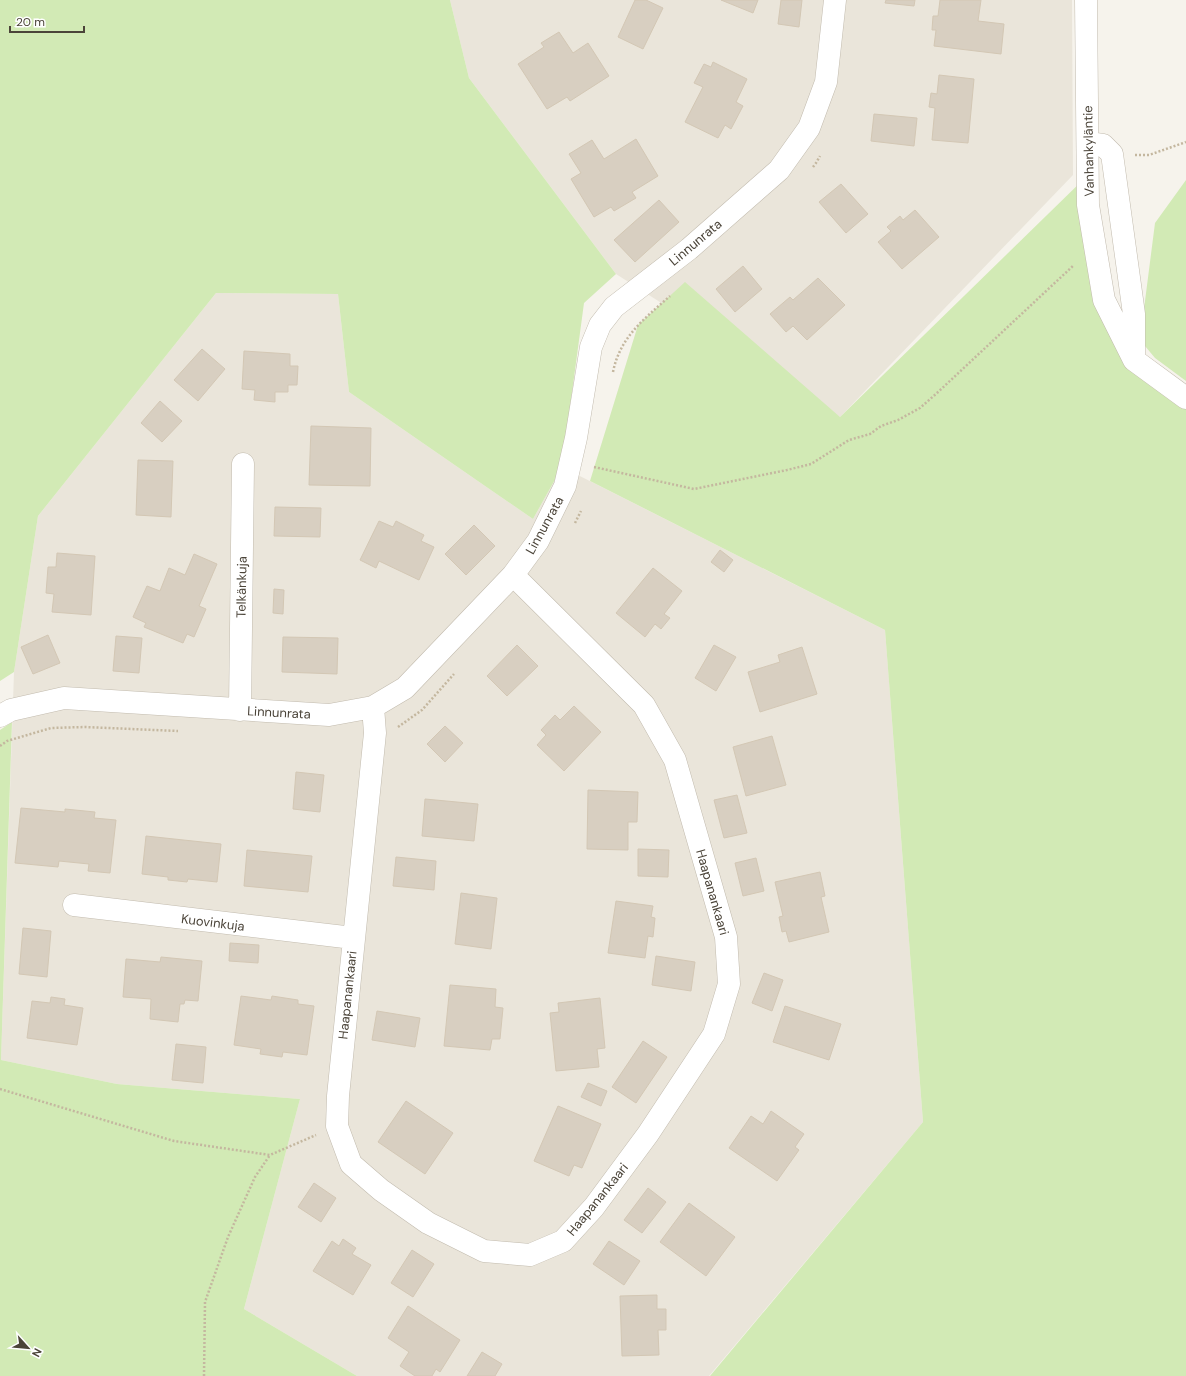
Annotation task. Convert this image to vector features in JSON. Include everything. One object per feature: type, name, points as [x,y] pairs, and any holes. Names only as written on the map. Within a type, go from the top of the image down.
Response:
[{"type":"street","name":"Linnunrata","points":[[0,716],[11,710],[64,698],[329,715],[373,707],[405,688],[513,575],[538,541],[565,486],[576,438],[591,347],[600,325],[614,307],[689,249],[779,170],[808,128],[826,82],[835,0]]},
{"type":"street","name":"Vanhankyläntie","points":[[1086,0],[1088,205],[1104,300],[1134,360]]},
{"type":"street","points":[[1088,144],[1103,145],[1112,154],[1134,314],[1134,360],[1186,398]]},
{"type":"street","name":"Telkänkuja","points":[[240,710],[243,464]]},
{"type":"street","name":"Haapanankaari","points":[[373,707],[375,733],[353,938],[338,1096],[337,1126],[351,1164],[381,1190],[428,1224],[484,1251],[530,1255],[563,1241],[594,1207],[648,1134],[714,1034],[729,984],[726,937],[675,760],[644,705],[513,575]]},
{"type":"street","name":"Kuovinkuja","points":[[74,906],[353,938]]},
{"type":"path","points":[[1112,154],[1149,156],[1186,142]]},
{"type":"path","points":[[810,169],[816,163],[824,150]]},
{"type":"path","points":[[592,474],[594,467],[694,489],[811,464],[849,440],[870,434],[881,426],[898,420],[920,408],[1014,322],[1030,304],[1081,257],[1096,255]]},
{"type":"path","points":[[612,375],[622,346],[638,324],[674,293]]},
{"type":"path","points":[[572,530],[581,509]]},
{"type":"path","points":[[375,733],[397,727],[422,710],[459,668]]},
{"type":"path","points":[[0,746],[7,742],[51,728],[179,731]]},
{"type":"path","points":[[0,1089],[174,1141],[270,1155],[337,1126]]},
{"type":"path","points":[[204,1376],[204,1302],[228,1237],[255,1177],[270,1155]]},
{"type":"shaded area","points":[[450,0],[1072,0],[1073,175],[840,417],[616,274],[469,78]]},
{"type":"shaded area","points":[[216,293],[338,294],[349,392],[533,519],[562,467],[885,630],[923,1122],[709,1376],[357,1376],[244,1309],[300,1099],[117,1084],[1,1060],[14,672],[38,516]]},
{"type":"green space","points":[[0,0],[450,0],[469,78],[616,274],[584,303],[562,467],[533,519],[349,392],[338,294],[216,293],[38,516],[14,672],[0,681]]},
{"type":"green space","points":[[1088,175],[1104,300],[1134,360],[1186,398],[1186,1376],[710,1376],[923,1122],[885,630],[590,481],[638,325],[685,282],[840,417]]},
{"type":"green space","points":[[1186,180],[1186,381],[1155,358],[1140,340],[1155,223]]},
{"type":"green space","points":[[12,722],[1,1060],[117,1084],[300,1099],[244,1309],[357,1376],[0,1376],[0,730]]},
{"type":"building","points":[[635,0],[646,0],[663,8],[643,49],[618,37]]},
{"type":"building","points":[[721,0],[758,0],[753,13]]},
{"type":"building","points":[[781,0],[802,0],[799,27],[778,24]]},
{"type":"building","points":[[886,0],[915,0],[914,6],[885,3]]},
{"type":"building","points":[[940,0],[981,0],[978,21],[1004,24],[1001,54],[934,46],[936,30],[932,30],[933,16],[938,16]]},
{"type":"building","points":[[559,32],[573,53],[588,43],[609,76],[570,101],[567,97],[547,109],[518,64],[544,47],[541,43]]},
{"type":"building","points":[[713,62],[747,79],[736,102],[743,106],[731,129],[725,125],[718,138],[685,122],[703,87],[694,83],[704,64],[711,67]]},
{"type":"building","points":[[939,75],[974,79],[968,143],[932,140],[935,108],[929,107],[931,93],[937,94]]},
{"type":"building","points":[[874,114],[917,118],[914,146],[871,141]]},
{"type":"building","points":[[636,139],[658,176],[632,192],[636,198],[614,211],[611,207],[594,217],[571,179],[581,173],[569,154],[592,140],[604,159]]},
{"type":"building","points":[[841,184],[868,214],[846,233],[819,202]]},
{"type":"building","points":[[659,200],[679,222],[635,262],[614,240]]},
{"type":"building","points":[[915,210],[939,237],[902,269],[878,242],[891,231],[887,227],[900,216],[903,220]]},
{"type":"building","points":[[743,266],[762,289],[735,312],[716,289]]},
{"type":"building","points":[[818,278],[845,305],[807,340],[793,326],[786,332],[770,314],[790,297],[793,300]]},
{"type":"building","points":[[202,349],[225,369],[198,401],[174,380]]},
{"type":"building","points":[[244,351],[290,354],[290,366],[298,366],[297,385],[288,385],[288,392],[275,392],[275,402],[254,400],[255,390],[242,389]]},
{"type":"building","points":[[160,401],[182,421],[162,442],[141,423]]},
{"type":"building","points":[[311,426],[371,428],[370,486],[309,485]]},
{"type":"building","points":[[138,460],[173,461],[171,517],[136,515]]},
{"type":"building","points":[[275,507],[321,508],[320,537],[274,536]]},
{"type":"building","points":[[379,521],[393,527],[396,521],[424,535],[421,541],[434,547],[419,580],[379,561],[376,568],[360,560]]},
{"type":"building","points":[[474,525],[495,546],[466,575],[445,554]]},
{"type":"building","points":[[720,550],[733,560],[724,572],[711,562]]},
{"type":"building","points":[[57,553],[95,556],[91,615],[52,612],[54,594],[46,593],[48,567],[56,567]]},
{"type":"building","points":[[194,554],[217,564],[199,606],[206,609],[194,637],[187,634],[183,643],[144,627],[146,623],[133,617],[147,586],[160,591],[169,568],[185,575]]},
{"type":"building","points":[[653,568],[682,591],[664,614],[670,618],[661,629],[655,624],[645,637],[616,613]]},
{"type":"building","points":[[274,589],[284,590],[283,614],[273,613]]},
{"type":"building","points":[[48,635],[60,663],[33,674],[21,647]]},
{"type":"building","points":[[116,636],[142,638],[139,673],[113,671]]},
{"type":"building","points":[[283,637],[338,638],[337,674],[282,672]]},
{"type":"building","points":[[517,645],[538,666],[507,696],[487,676]]},
{"type":"building","points":[[714,645],[736,657],[716,691],[695,678]]},
{"type":"building","points":[[802,647],[817,694],[760,712],[748,672],[780,662],[778,655]]},
{"type":"building","points":[[574,706],[601,732],[564,771],[537,745],[546,735],[541,730],[555,715],[560,720]]},
{"type":"building","points":[[445,726],[463,743],[445,762],[427,744]]},
{"type":"building","points":[[772,736],[786,785],[746,796],[733,747]]},
{"type":"building","points":[[296,772],[324,775],[320,812],[293,809]]},
{"type":"building","points":[[588,790],[638,792],[637,822],[628,822],[628,850],[587,849]]},
{"type":"building","points":[[737,795],[747,833],[724,838],[714,800]]},
{"type":"building","points":[[425,799],[478,804],[474,841],[422,836]]},
{"type":"building","points":[[21,808],[65,812],[65,809],[95,812],[94,818],[116,820],[110,873],[88,871],[89,864],[59,861],[58,867],[15,863]]},
{"type":"building","points":[[146,836],[221,844],[217,882],[188,879],[187,882],[168,880],[168,877],[142,874]]},
{"type":"building","points":[[638,849],[669,850],[668,877],[638,876]]},
{"type":"building","points":[[247,850],[312,856],[308,892],[244,886]]},
{"type":"building","points":[[396,857],[436,861],[434,890],[393,886]]},
{"type":"building","points":[[756,858],[764,891],[743,896],[735,863]]},
{"type":"building","points":[[820,872],[825,896],[821,897],[829,932],[789,942],[786,931],[782,932],[779,917],[783,916],[775,882]]},
{"type":"building","points":[[461,893],[497,898],[491,949],[455,944]]},
{"type":"building","points":[[616,901],[653,906],[651,917],[655,918],[653,937],[648,936],[645,958],[608,953]]},
{"type":"building","points":[[23,928],[51,931],[47,977],[19,974]]},
{"type":"building","points":[[230,943],[259,945],[258,963],[229,961]]},
{"type":"building","points":[[656,956],[695,962],[691,991],[652,985]]},
{"type":"building","points":[[161,957],[202,961],[198,1001],[185,1000],[184,1004],[180,1004],[178,1022],[150,1019],[151,999],[123,997],[126,959],[160,962]]},
{"type":"building","points":[[764,973],[783,980],[772,1011],[752,1003]]},
{"type":"building","points":[[450,985],[496,989],[495,1007],[503,1008],[500,1039],[492,1039],[490,1050],[444,1046]]},
{"type":"building","points":[[241,996],[271,1000],[272,996],[298,1000],[298,1004],[314,1006],[307,1055],[283,1052],[282,1057],[260,1054],[261,1049],[234,1045]]},
{"type":"building","points":[[51,997],[65,999],[64,1005],[83,1008],[77,1045],[27,1038],[32,1001],[50,1003]]},
{"type":"building","points":[[600,998],[605,1048],[597,1049],[599,1067],[556,1071],[550,1013],[559,1012],[558,1003]]},
{"type":"building","points":[[785,1006],[841,1024],[829,1060],[773,1042]]},
{"type":"building","points":[[377,1011],[420,1018],[415,1047],[372,1040]]},
{"type":"building","points":[[643,1041],[667,1057],[636,1103],[612,1087]]},
{"type":"building","points":[[176,1044],[206,1047],[203,1083],[172,1080]]},
{"type":"building","points":[[588,1083],[607,1091],[601,1106],[581,1097]]},
{"type":"building","points":[[406,1101],[453,1133],[425,1174],[378,1142]]},
{"type":"building","points":[[558,1106],[601,1124],[582,1168],[574,1165],[569,1176],[534,1161]]},
{"type":"building","points":[[771,1111],[804,1134],[795,1147],[799,1150],[777,1181],[729,1148],[751,1116],[763,1124]]},
{"type":"building","points":[[314,1183],[336,1198],[321,1222],[298,1207]]},
{"type":"building","points":[[648,1188],[666,1202],[642,1233],[624,1220]]},
{"type":"building","points":[[689,1203],[735,1237],[706,1276],[660,1242]]},
{"type":"building","points":[[343,1239],[356,1248],[352,1254],[371,1265],[353,1295],[313,1271],[332,1241],[339,1246]]},
{"type":"building","points":[[609,1241],[640,1261],[624,1285],[593,1264]]},
{"type":"building","points":[[412,1250],[434,1264],[413,1297],[391,1283]]},
{"type":"building","points":[[657,1295],[657,1309],[666,1309],[666,1330],[658,1330],[659,1355],[622,1356],[620,1296]]},
{"type":"building","points":[[408,1306],[460,1340],[440,1372],[436,1369],[432,1376],[415,1376],[400,1366],[409,1352],[388,1338]]},
{"type":"building","points":[[482,1352],[502,1364],[495,1376],[467,1376]]}]
